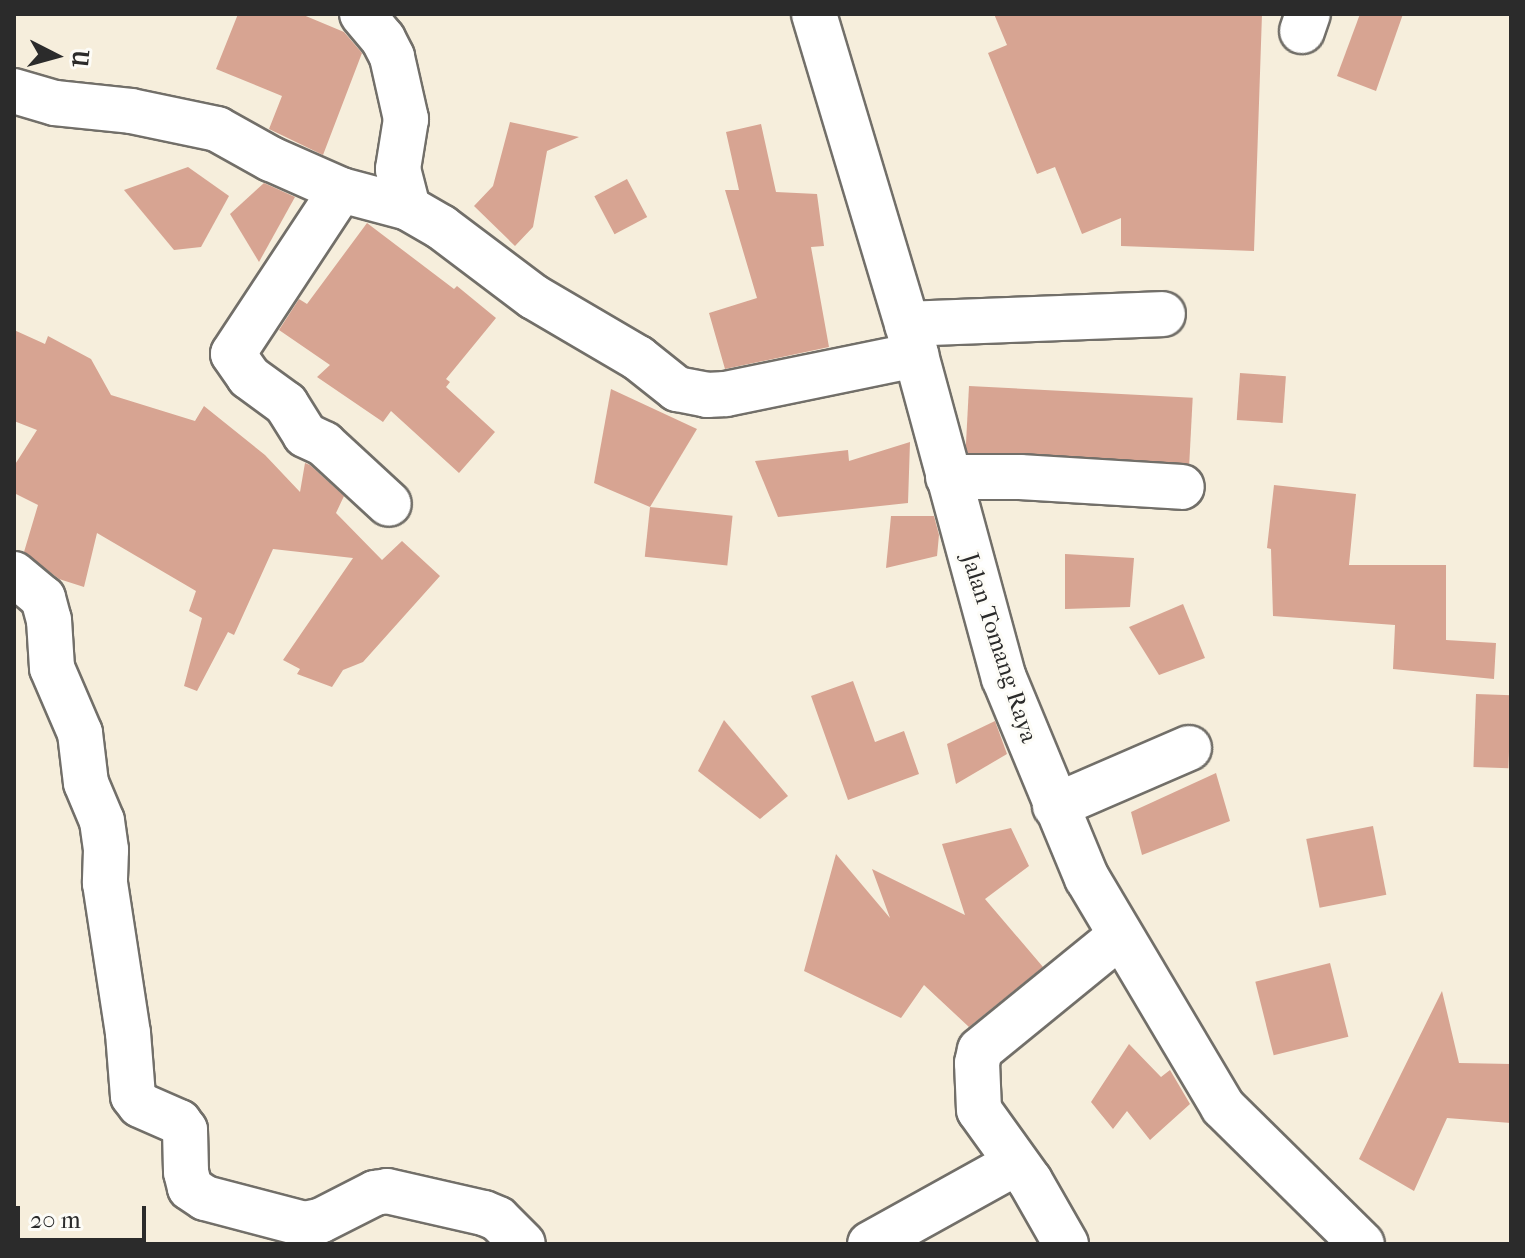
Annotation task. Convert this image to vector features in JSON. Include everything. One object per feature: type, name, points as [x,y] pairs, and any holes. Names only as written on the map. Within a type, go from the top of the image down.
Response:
[{"type":"street","points":[[362,14],[383,39],[392,57],[406,119],[398,169],[408,208]]},
{"type":"street","name":"Jalan Tomang Raya","points":[[814,14],[912,339],[1004,678],[1087,878],[1223,1107],[1362,1244]]},
{"type":"street","points":[[14,91],[55,103],[131,111],[217,129],[271,159],[341,190],[408,208],[441,227],[534,297],[638,358],[677,389],[726,394],[912,339],[1163,314]]},
{"type":"street","points":[[341,190],[233,354],[249,377],[286,404],[305,435],[324,444],[389,504]]},
{"type":"street","points":[[948,477],[1020,477],[1182,487]]},
{"type":"street","points":[[14,574],[43,598],[49,620],[52,668],[80,733],[86,783],[102,821],[106,850],[105,883],[128,1033],[133,1096],[140,1105],[179,1122],[185,1130],[186,1172],[190,1188],[205,1198],[311,1224],[375,1193],[387,1191],[484,1213],[498,1219],[523,1244]]},
{"type":"street","points":[[1055,806],[1189,748]]},
{"type":"street","points":[[1066,1244],[979,1110],[975,1085],[980,1050],[1120,936]]},
{"type":"street","points":[[870,1244],[1016,1163]]},
{"type":"building","points":[[238,14],[301,14],[344,32],[362,53],[323,155],[269,129],[282,96],[216,69]]},
{"type":"building","points":[[994,14],[1262,14],[1254,251],[1121,246],[1121,218],[1082,234],[1055,167],[1037,174],[988,53],[1007,45]]},
{"type":"building","points":[[1360,14],[1403,14],[1376,91],[1337,76]]},
{"type":"building","points":[[510,122],[579,137],[547,151],[533,227],[515,246],[474,206],[493,186]]},
{"type":"building","points":[[761,124],[776,192],[817,194],[824,246],[811,247],[829,347],[725,369],[709,313],[757,298],[725,190],[739,190],[726,132]]},
{"type":"building","points":[[188,167],[229,196],[201,247],[174,250],[124,190]]},
{"type":"building","points":[[627,179],[647,217],[615,234],[594,196]]},
{"type":"building","points":[[264,183],[295,197],[259,262],[230,214]]},
{"type":"building","points":[[367,223],[454,289],[457,286],[496,318],[446,379],[450,382],[446,387],[495,432],[459,473],[391,411],[383,422],[317,377],[330,365],[279,330],[299,299],[307,304]]},
{"type":"building","points":[[14,330],[45,344],[48,336],[91,359],[111,395],[195,421],[204,406],[265,455],[300,492],[305,463],[310,465],[344,496],[336,513],[382,560],[402,541],[440,576],[363,662],[343,670],[332,687],[297,674],[300,669],[283,660],[353,558],[273,549],[234,635],[228,632],[197,691],[184,686],[202,618],[189,611],[196,591],[97,533],[84,587],[59,579],[24,552],[38,505],[14,493],[14,466],[37,430],[14,421]]},
{"type":"building","points":[[1240,373],[1286,376],[1283,423],[1237,420]]},
{"type":"building","points":[[969,386],[1193,398],[1189,466],[965,454]]},
{"type":"building","points":[[611,389],[697,429],[650,507],[594,483]]},
{"type":"building","points":[[910,442],[908,503],[778,517],[755,461],[848,450],[849,461]]},
{"type":"building","points":[[1274,485],[1356,494],[1349,565],[1446,565],[1446,640],[1496,643],[1494,679],[1393,669],[1395,625],[1273,616],[1271,549],[1267,548]]},
{"type":"building","points":[[650,507],[733,516],[727,565],[645,557]]},
{"type":"building","points":[[891,516],[934,516],[939,535],[937,556],[886,568]]},
{"type":"building","points":[[1065,554],[1134,558],[1130,607],[1065,609]]},
{"type":"building","points":[[1183,604],[1205,658],[1159,675],[1129,627]]},
{"type":"building","points":[[853,681],[875,742],[904,731],[919,774],[848,800],[811,696]]},
{"type":"building","points":[[1476,694],[1511,695],[1508,768],[1473,767]]},
{"type":"building","points":[[724,720],[788,796],[760,819],[698,771]]},
{"type":"building","points":[[995,721],[1007,754],[956,784],[947,744]]},
{"type":"building","points":[[1216,773],[1230,821],[1142,855],[1131,812]]},
{"type":"building","points":[[1373,826],[1386,895],[1320,908],[1306,839]]},
{"type":"building","points":[[1011,828],[1029,866],[985,899],[1043,967],[969,1027],[924,985],[901,1018],[804,971],[836,854],[890,918],[872,869],[965,915],[942,844]]},
{"type":"building","points":[[1330,963],[1348,1037],[1274,1055],[1255,982]]},
{"type":"building","points":[[1442,991],[1459,1063],[1511,1064],[1511,1123],[1447,1118],[1414,1191],[1359,1159]]},
{"type":"building","points":[[1129,1044],[1161,1077],[1170,1070],[1190,1104],[1150,1140],[1127,1111],[1113,1129],[1091,1102]]}]
